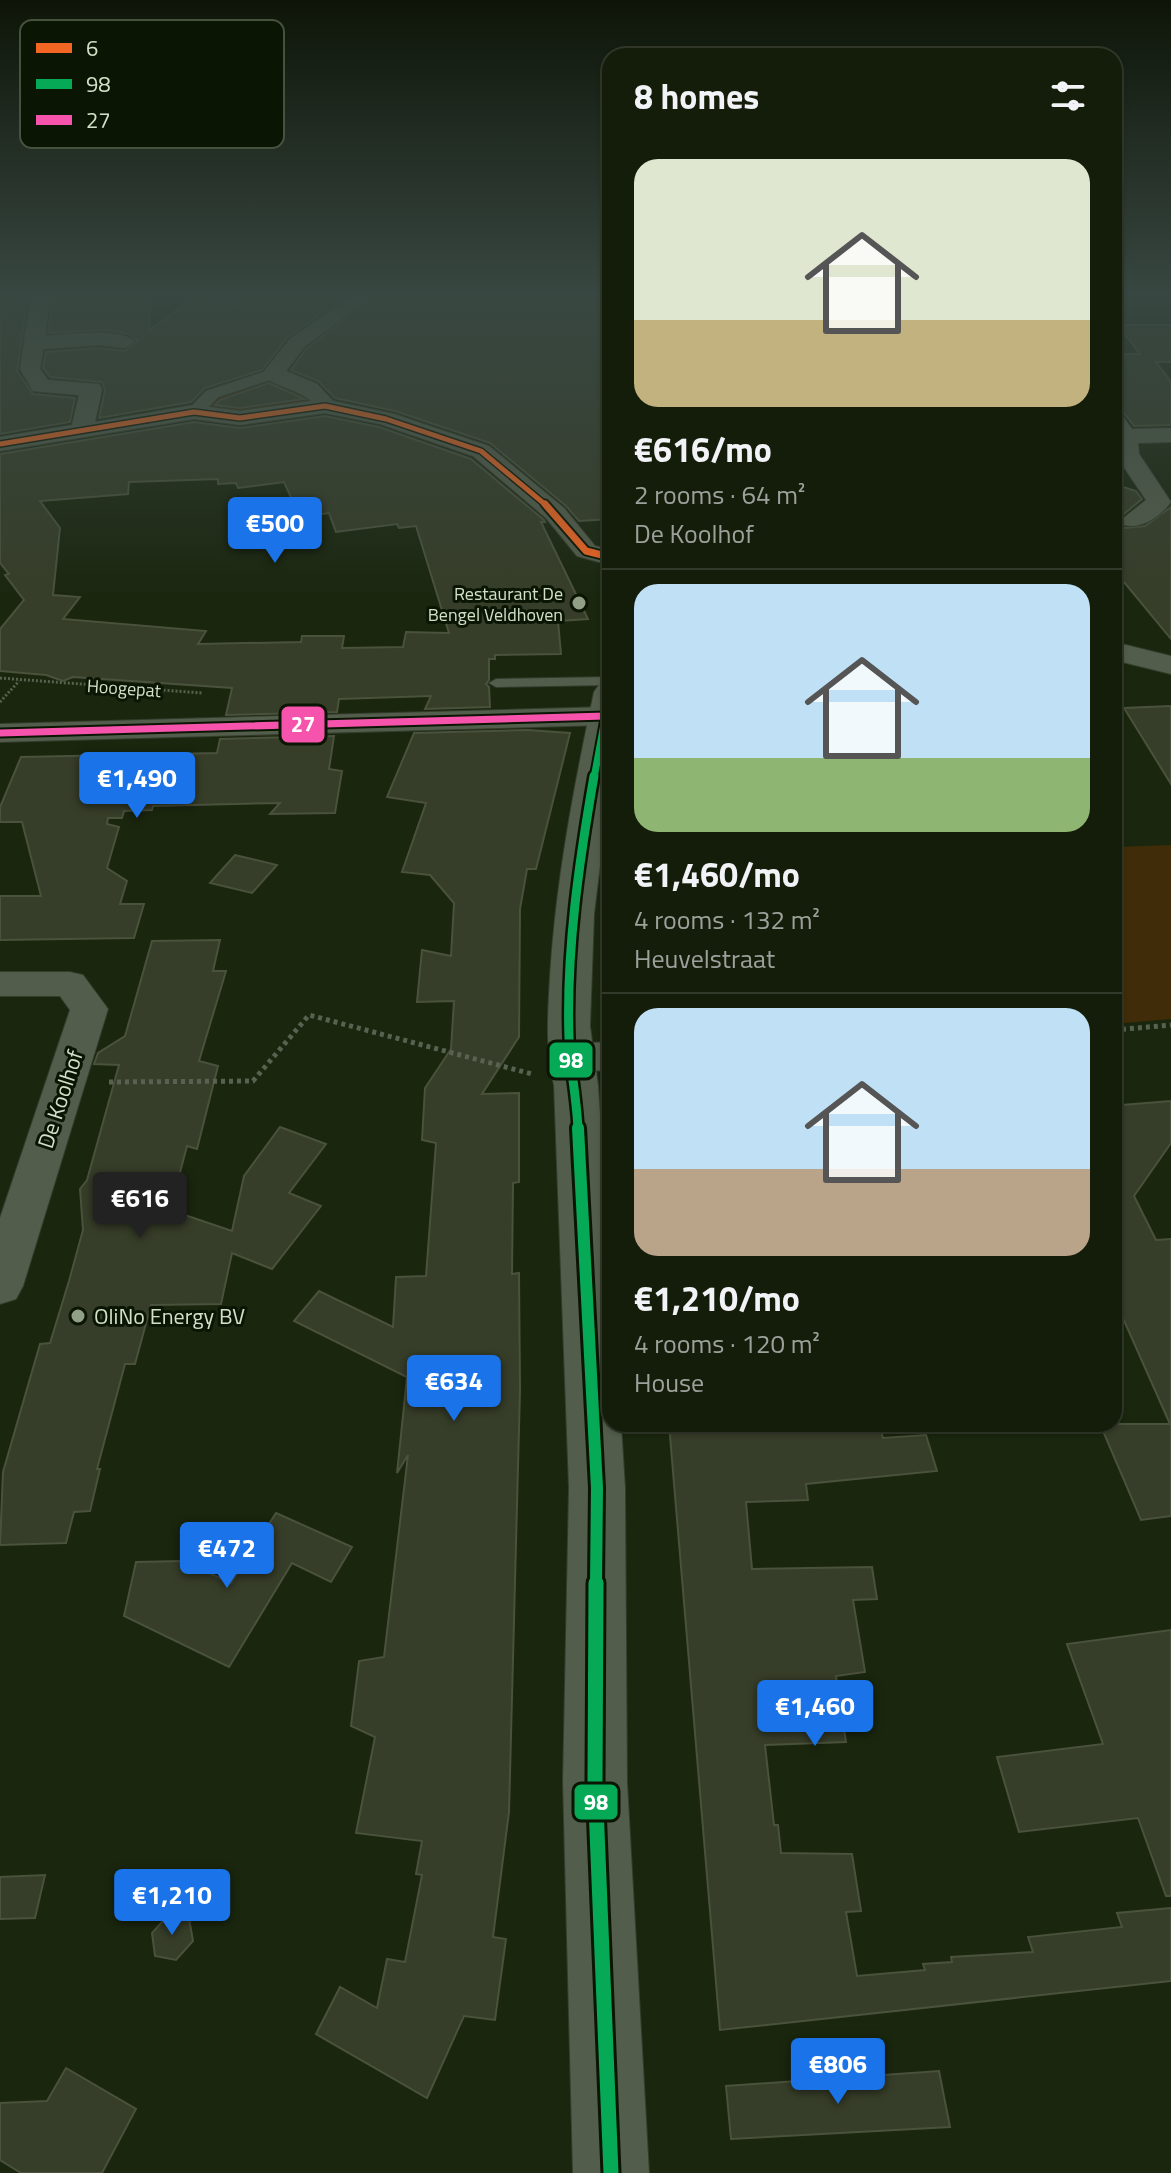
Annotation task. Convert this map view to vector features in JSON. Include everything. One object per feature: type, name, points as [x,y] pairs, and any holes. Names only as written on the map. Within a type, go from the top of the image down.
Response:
[{"type":"street","points":[[82,432],[89,397]]},
{"type":"street","points":[[194,412],[209,397]]},
{"type":"street","points":[[321,397],[325,406]]},
{"type":"street","points":[[0,444],[194,412],[250,417],[325,406],[386,419],[481,451],[555,513],[586,551],[602,555]]},
{"type":"street","points":[[1122,428],[1171,435]]},
{"type":"street","points":[[1122,435],[1127,454],[1159,502],[1124,517]]},
{"type":"street","points":[[1124,517],[1158,528]]},
{"type":"street","points":[[1122,653],[1171,665]]},
{"type":"street","points":[[1122,679],[1171,676]]},
{"type":"street","name":"Hoogepat","points":[[0,733],[206,727],[602,699]]},
{"type":"street","points":[[602,734],[572,935],[585,1067],[597,1488],[595,1782],[611,2173]]},
{"type":"street","name":"De Koolhof","points":[[0,984],[70,984],[89,1009],[0,1286]]},
{"type":"lane","points":[[496,683],[602,697]]},
{"type":"path","name":"Hoogepat","points":[[0,678],[214,694],[206,727]]},
{"type":"path","points":[[0,702],[20,680]]},
{"type":"path","points":[[66,1083],[253,1081],[309,1015],[585,1067]]},
{"type":"path","points":[[1122,1029],[1171,1025]]},
{"type":"shaded area","points":[[216,397],[308,397],[315,404],[242,414],[207,408]]},
{"type":"shaded area","points":[[1171,845],[1171,1019],[1122,1023],[1122,847]]},
{"type":"building","points":[[0,397],[75,398],[70,422],[0,434]]},
{"type":"building","points":[[103,397],[196,397],[191,402],[99,418]]},
{"type":"building","points":[[227,397],[304,399],[240,408],[215,405]]},
{"type":"building","points":[[602,397],[602,520],[579,521],[566,506],[490,443],[395,411],[335,398]]},
{"type":"building","points":[[1122,397],[1171,397],[1171,425],[1134,426],[1124,413]]},
{"type":"building","points":[[325,416],[379,427],[471,459],[544,520],[541,522],[588,619],[558,621],[561,654],[495,655],[495,659],[489,659],[489,680],[486,684],[489,687],[490,707],[425,709],[431,696],[339,699],[337,712],[226,715],[232,688],[73,677],[63,681],[46,675],[0,671],[0,629],[24,600],[0,563],[0,454],[194,422],[240,428]],"holes":[[[218,479],[218,484],[236,483],[238,488],[284,482],[300,517],[329,513],[336,532],[397,524],[399,528],[416,526],[449,633],[406,632],[403,647],[342,648],[344,636],[302,636],[301,642],[198,644],[206,631],[63,619],[80,597],[53,595],[60,528],[40,501],[128,494],[129,482]]]},
{"type":"building","points":[[1122,487],[1136,491],[1142,499],[1122,516]]},
{"type":"building","points":[[1171,507],[1171,639],[1124,582],[1122,524],[1124,528],[1145,526]]},
{"type":"building","points":[[1171,706],[1171,784],[1124,708]]},
{"type":"building","points":[[528,730],[570,733],[536,869],[527,869],[520,909],[519,1037],[482,1094],[519,1093],[519,1182],[513,1183],[512,1274],[519,1273],[520,1390],[509,1812],[493,1937],[506,1939],[495,2020],[464,2016],[427,2098],[316,2034],[340,1987],[377,2008],[387,1959],[405,1962],[422,1875],[416,1874],[422,1841],[356,1833],[375,1737],[351,1726],[359,1661],[384,1657],[408,1455],[397,1473],[407,1377],[294,1321],[319,1291],[393,1327],[396,1277],[426,1276],[436,1143],[422,1140],[425,1088],[451,1049],[454,1001],[417,1002],[422,950],[451,956],[454,903],[430,875],[402,872],[426,803],[387,797],[414,733]]},
{"type":"building","points":[[334,736],[329,769],[342,771],[335,813],[270,814],[280,803],[153,806],[152,810],[124,811],[122,818],[108,818],[107,824],[119,827],[107,868],[127,881],[120,904],[144,904],[134,938],[0,940],[0,896],[41,896],[22,822],[0,822],[0,807],[21,757],[217,753],[220,739]]},
{"type":"building","points":[[235,855],[277,865],[252,893],[210,883]]},
{"type":"building","points":[[220,940],[213,971],[226,971],[199,1061],[218,1066],[197,1149],[187,1146],[170,1210],[232,1231],[244,1176],[280,1127],[326,1144],[289,1193],[321,1206],[272,1269],[232,1253],[221,1304],[151,1305],[135,1364],[125,1364],[97,1469],[100,1469],[90,1511],[74,1512],[66,1543],[0,1545],[3,1472],[40,1344],[50,1343],[69,1281],[83,1230],[80,1189],[87,1180],[119,1065],[94,1064],[98,1053],[125,1036],[152,941]]},
{"type":"building","points":[[1171,1101],[1171,1143],[1134,1196],[1156,1240],[1171,1239],[1171,1516],[1141,1520],[1103,1432],[1122,1432],[1122,1424],[1170,1424],[1122,1316],[1122,1105]]},
{"type":"building","points":[[670,1432],[881,1432],[883,1438],[926,1435],[937,1471],[806,1484],[808,1500],[746,1502],[752,1569],[872,1567],[877,1599],[853,1600],[865,1672],[836,1676],[846,1742],[765,1745],[774,1825],[778,1825],[781,1853],[852,1854],[861,1911],[846,1912],[857,1976],[925,1970],[923,1964],[952,1962],[951,1957],[1033,1952],[1028,1937],[1122,1927],[1117,1913],[1171,1908],[1171,1981],[720,2030]]},
{"type":"building","points":[[276,1513],[352,1547],[331,1582],[292,1563],[229,1667],[124,1616],[136,1562],[183,1561],[231,1583]]},
{"type":"building","points":[[1171,1630],[1171,1896],[1166,1896],[1138,1818],[1019,1832],[997,1757],[1103,1744],[1067,1644]]},
{"type":"building","points":[[45,1875],[35,1918],[0,1919],[0,1877]]},
{"type":"building","points":[[169,1914],[189,1918],[193,1941],[176,1960],[155,1956],[152,1933]]},
{"type":"building","points":[[66,2068],[136,2109],[102,2173],[21,2173],[0,2160],[0,2103],[47,2101]]},
{"type":"building","points":[[939,2071],[950,2127],[731,2139],[726,2086]]},
{"type":"transit line","name":"6","points":[[0,444],[194,412],[240,418],[325,406],[386,419],[481,451],[555,513],[586,551],[602,555]]},
{"type":"transit line","name":"27","points":[[0,733],[602,716]]},
{"type":"transit line","name":"98","points":[[602,734],[579,877],[572,952],[569,1050],[576,1085],[597,1488],[595,1782],[611,2173]]},
{"type":"place","name":"Restaurant De Bengel Veldhoven","points":[[579,603]]},
{"type":"place","name":"OliNo Energy BV","points":[[78,1316]]}]
